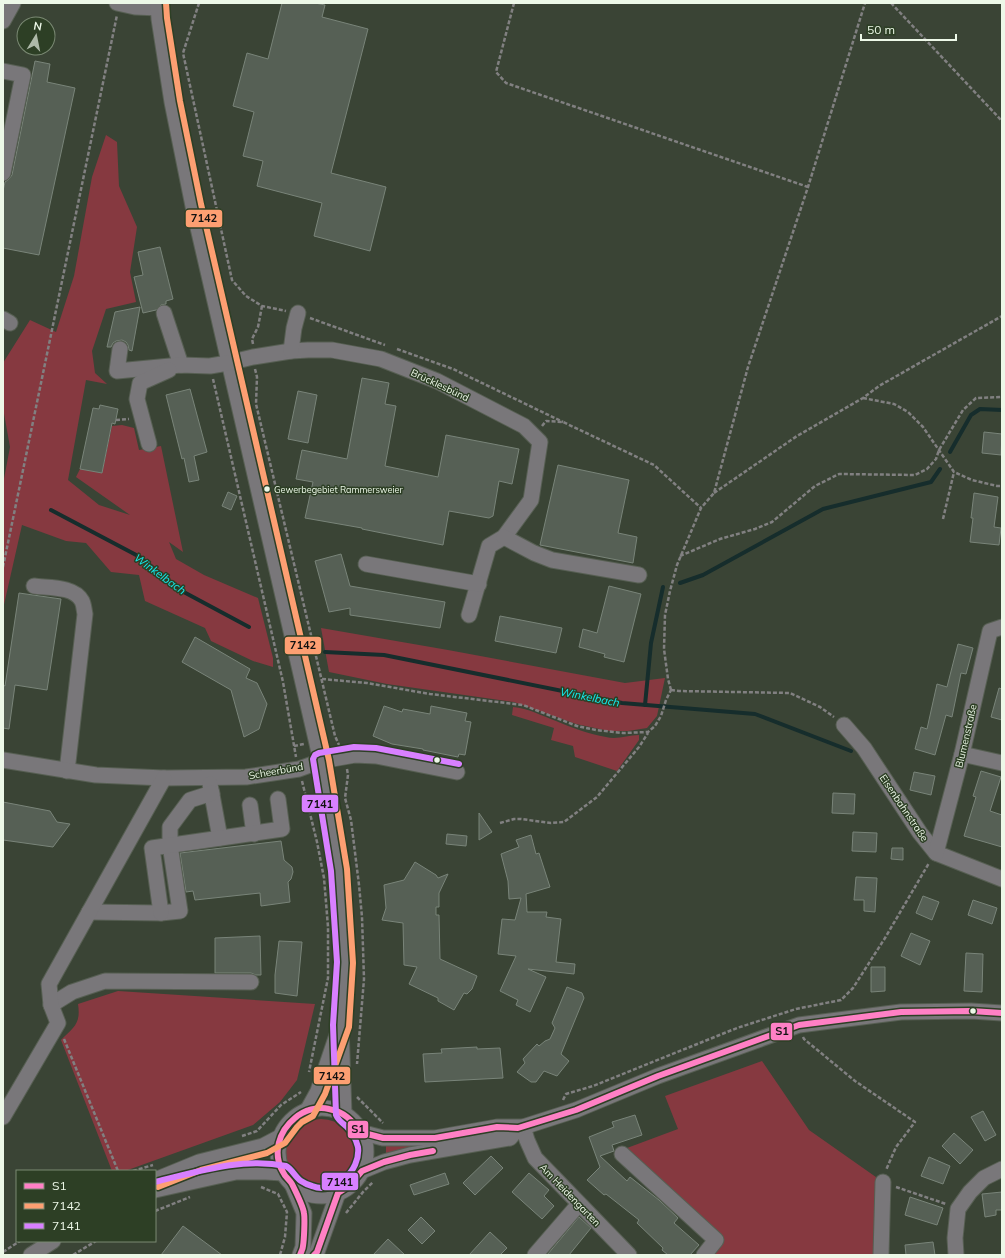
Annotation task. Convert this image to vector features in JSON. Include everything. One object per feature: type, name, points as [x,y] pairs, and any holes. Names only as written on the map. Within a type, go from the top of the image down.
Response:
[{"type":"street","points":[[3,20],[13,3]]},
{"type":"street","points":[[118,3],[136,7],[158,6],[172,102],[193,206],[321,761],[339,870],[345,962],[341,1025],[344,1114]]},
{"type":"street","points":[[3,71],[23,75],[3,173]]},
{"type":"street","points":[[148,444],[137,399],[140,383],[181,365],[164,313]]},
{"type":"street","points":[[291,351],[294,328],[298,313]]},
{"type":"street","name":"Brücklesbünd","points":[[120,349],[116,371],[181,365],[210,366],[253,357],[308,350],[332,350],[381,359],[436,381],[524,426],[540,442]]},
{"type":"street","points":[[470,615],[489,546],[504,537],[531,500],[540,442]]},
{"type":"street","points":[[504,537],[534,553],[552,560],[639,575]]},
{"type":"street","points":[[366,564],[479,584]]},
{"type":"street","points":[[34,586],[69,591],[78,595],[83,602],[85,614],[67,771]]},
{"type":"street","name":"Blumenstraße","points":[[936,853],[962,754],[990,631],[1002,627]]},
{"type":"street","name":"Eisenbahnstraße","points":[[844,725],[864,748],[920,833],[936,853],[1002,879]]},
{"type":"street","points":[[962,754],[1002,763]]},
{"type":"street","name":"Scheerbünd","points":[[3,760],[96,776],[164,778],[246,777],[299,769],[321,761],[355,755],[376,756],[457,772]]},
{"type":"street","points":[[209,777],[220,838]]},
{"type":"street","points":[[3,1117],[58,1023],[51,1006],[49,984],[164,778]]},
{"type":"street","points":[[90,912],[161,913],[180,911],[170,845],[170,827],[190,800],[212,793]]},
{"type":"street","points":[[170,845],[282,830],[278,798]]},
{"type":"street","points":[[250,805],[254,834]]},
{"type":"street","points":[[51,1006],[72,992],[105,981],[251,982]]},
{"type":"street","points":[[360,1132],[383,1138],[435,1138],[497,1127],[521,1127],[576,1110],[658,1076],[799,1025],[901,1012],[971,1011],[1002,1013]]},
{"type":"street","points":[[307,1110],[318,1091],[341,1025]]},
{"type":"street","points":[[156,1190],[236,1172],[266,1172],[287,1179],[302,1191],[313,1195],[326,1196],[338,1193],[349,1186],[362,1171],[366,1156],[365,1147],[360,1132],[353,1122],[344,1114],[326,1108],[307,1110],[291,1121],[284,1128],[280,1137],[278,1146],[279,1164],[287,1179],[304,1213],[303,1247],[300,1255]]},
{"type":"street","points":[[362,1171],[384,1162],[410,1155],[510,1138],[521,1127]]},
{"type":"street","name":"Am Heidengarten","points":[[521,1127],[535,1158],[629,1255]]},
{"type":"street","points":[[156,1180],[199,1162],[263,1146],[280,1137]]},
{"type":"street","points":[[622,1154],[716,1240],[704,1255]]},
{"type":"street","points":[[956,1255],[955,1238],[958,1209],[970,1192],[984,1178],[1002,1168]]},
{"type":"street","points":[[881,1255],[883,1182]]},
{"type":"street","points":[[314,1255],[317,1252],[338,1193]]},
{"type":"street","points":[[535,1255],[579,1204]]},
{"type":"street","points":[[31,1255],[52,1242]]},
{"type":"path","points":[[3,567],[118,3]]},
{"type":"path","points":[[199,3],[183,53],[232,280],[246,296],[262,306],[298,313]]},
{"type":"path","points":[[514,3],[496,72],[506,84],[808,187]]},
{"type":"path","points":[[714,493],[748,367],[808,187],[865,3]]},
{"type":"path","points":[[891,3],[1002,121]]},
{"type":"path","points":[[262,306],[258,327],[252,339],[253,357],[257,377],[256,404],[335,736]]},
{"type":"path","points":[[500,823],[514,819],[551,823],[564,822],[597,797],[640,747],[648,732],[655,726],[662,716],[666,700],[671,690],[664,649],[665,615],[670,591],[680,556],[701,508],[714,493],[797,436],[863,398],[879,386],[1002,316]]},
{"type":"path","points":[[210,366],[283,682],[299,769],[317,842],[322,871],[328,927],[328,978],[308,1076]]},
{"type":"path","points":[[680,556],[720,539],[755,529],[772,522],[815,486],[839,474],[915,475],[927,469],[936,459],[939,450],[963,410],[976,398],[1002,397]]},
{"type":"path","points":[[863,398],[894,404],[908,412],[923,427],[954,472],[972,480],[1002,486]]},
{"type":"path","points":[[540,442],[540,428],[546,421],[563,422],[654,465],[701,508]]},
{"type":"path","points":[[943,519],[954,472]]},
{"type":"path","points":[[322,679],[367,683],[430,694],[522,705],[577,726],[623,733],[648,732]]},
{"type":"path","points":[[671,690],[790,693],[820,707],[844,725]]},
{"type":"path","points":[[562,1103],[566,1094],[593,1086],[737,1028],[796,1009],[841,1000],[853,988],[936,853]]},
{"type":"path","points":[[58,1023],[118,1170]]},
{"type":"path","points":[[804,1039],[855,1082],[915,1122],[896,1148],[887,1165],[883,1182],[958,1209]]},
{"type":"path","points":[[257,1131],[282,1105],[305,1090]]},
{"type":"path","points":[[356,1097],[383,1124],[390,1126]]},
{"type":"path","points":[[341,1218],[374,1181]]},
{"type":"path","points":[[264,1187],[278,1194],[287,1212],[285,1237],[280,1255]]},
{"type":"path","points":[[3,1252],[18,1242]]},
{"type":"path","points":[[73,1255],[94,1242]]},
{"type":"shaded area","points":[[106,135],[117,142],[119,186],[137,227],[130,272],[136,302],[106,309],[92,351],[95,373],[107,384],[86,380],[68,480],[99,505],[130,515],[76,477],[80,469],[102,473],[112,426],[122,425],[134,428],[139,450],[161,446],[183,552],[169,542],[176,559],[204,575],[258,598],[273,658],[273,667],[253,661],[211,641],[205,628],[145,601],[139,575],[111,572],[86,543],[66,541],[22,525],[3,609],[3,484],[10,447],[3,408],[3,363],[30,320],[56,332],[74,276],[92,177]]},
{"type":"shaded area","points":[[321,628],[625,683],[665,678],[657,716],[647,728],[628,731],[609,731],[576,724],[514,702],[387,684],[329,672]]},
{"type":"shaded area","points":[[513,707],[530,711],[593,734],[610,738],[639,735],[639,740],[617,771],[575,757],[573,746],[551,740],[554,728],[512,715]]},
{"type":"shaded area","points":[[118,991],[315,1004],[297,1080],[280,1102],[253,1125],[128,1170],[112,1170],[61,1040],[76,1025],[79,1011],[78,1004]]},
{"type":"shaded area","points":[[762,1061],[809,1130],[883,1182],[881,1255],[707,1255],[718,1237],[627,1148],[678,1129],[665,1096]]},
{"type":"shaded area","points":[[314,1119],[328,1119],[335,1121],[347,1129],[355,1141],[357,1155],[355,1169],[347,1181],[335,1189],[328,1191],[314,1191],[307,1189],[295,1181],[287,1169],[285,1162],[285,1148],[287,1141],[295,1129],[307,1121]]},
{"type":"shaded area","points":[[386,1142],[437,1142],[386,1157]]},
{"type":"building","points":[[282,3],[315,3],[325,5],[322,17],[368,29],[331,173],[386,187],[370,251],[314,236],[322,203],[257,186],[263,161],[243,156],[254,112],[233,106],[247,53],[268,59]]},
{"type":"building","points":[[35,61],[50,64],[47,82],[75,88],[39,255],[3,248],[3,191],[5,182],[12,175]]},
{"type":"building","points":[[160,247],[173,299],[166,301],[166,304],[161,305],[156,310],[143,313],[134,277],[143,275],[138,252]]},
{"type":"building","points":[[140,307],[132,351],[129,350],[126,342],[122,340],[116,341],[111,347],[107,347],[115,312]]},
{"type":"building","points":[[362,378],[389,383],[385,404],[396,406],[385,466],[438,477],[446,435],[519,449],[512,484],[499,481],[493,516],[489,518],[449,511],[443,545],[305,518],[313,482],[296,479],[302,450],[347,459]]},
{"type":"building","points":[[190,389],[207,452],[194,456],[199,480],[189,482],[184,458],[182,459],[166,395]]},
{"type":"building","points":[[298,391],[317,395],[308,443],[288,439]]},
{"type":"building","points":[[100,405],[118,409],[115,424],[112,423],[102,473],[80,469],[93,408],[99,409]]},
{"type":"building","points":[[984,432],[1002,434],[1001,455],[982,453]]},
{"type":"building","points":[[558,465],[629,480],[618,533],[637,537],[633,563],[540,545]]},
{"type":"building","points":[[228,492],[237,496],[231,510],[222,506]]},
{"type":"building","points":[[974,493],[998,497],[994,527],[1001,528],[999,545],[970,542]]},
{"type":"building","points":[[341,554],[350,586],[445,602],[440,628],[350,615],[350,608],[329,612],[315,561]]},
{"type":"building","points":[[609,586],[641,594],[624,662],[604,657],[605,654],[579,647],[583,629],[597,633]]},
{"type":"building","points":[[19,593],[61,599],[47,690],[15,685],[9,729],[3,728],[3,685],[5,686]]},
{"type":"building","points":[[500,616],[562,628],[556,653],[495,641]]},
{"type":"building","points":[[195,637],[250,669],[246,678],[257,683],[267,704],[259,729],[244,737],[231,690],[182,662]]},
{"type":"building","points":[[958,644],[973,648],[966,674],[961,673],[952,717],[946,715],[935,755],[915,749],[921,727],[927,729],[937,684],[947,687]]},
{"type":"building","points":[[999,688],[1002,689],[1002,720],[991,717]]},
{"type":"building","points":[[384,706],[402,712],[403,709],[430,714],[431,706],[467,713],[465,721],[471,722],[465,755],[459,754],[458,757],[392,744],[373,736]]},
{"type":"building","points":[[981,771],[1001,777],[990,811],[1002,815],[1002,847],[964,836],[976,797],[973,796]]},
{"type":"building","points":[[914,772],[935,776],[931,795],[910,790]]},
{"type":"building","points":[[833,793],[855,794],[854,814],[832,813]]},
{"type":"building","points":[[3,802],[50,811],[57,822],[70,824],[53,847],[3,840]]},
{"type":"building","points":[[479,813],[492,832],[479,840]]},
{"type":"building","points":[[853,832],[877,833],[876,852],[852,851]]},
{"type":"building","points":[[447,834],[467,836],[466,846],[446,844]]},
{"type":"building","points":[[531,835],[536,854],[539,853],[550,887],[526,894],[527,912],[547,912],[546,917],[561,919],[556,962],[575,964],[574,974],[528,969],[546,977],[530,1012],[516,1005],[518,1000],[500,991],[516,956],[498,954],[502,919],[515,920],[521,898],[509,899],[508,881],[501,854],[519,847],[516,840]]},
{"type":"building","points":[[281,841],[284,860],[292,867],[293,872],[291,879],[288,882],[290,902],[261,906],[260,893],[195,900],[193,891],[186,892],[180,853]]},
{"type":"building","points":[[892,848],[903,848],[903,860],[891,859]]},
{"type":"building","points":[[415,862],[436,875],[438,878],[448,874],[439,893],[439,907],[436,907],[436,915],[439,915],[440,959],[477,976],[472,989],[467,994],[464,993],[454,1010],[438,1001],[438,998],[409,984],[417,967],[404,965],[403,923],[382,920],[386,908],[384,885],[404,880]]},
{"type":"building","points":[[856,877],[877,878],[875,912],[864,911],[864,900],[854,900]]},
{"type":"building","points":[[923,896],[939,902],[932,920],[916,913]]},
{"type":"building","points":[[973,900],[997,908],[992,924],[968,915]]},
{"type":"building","points":[[911,933],[930,941],[920,965],[901,956]]},
{"type":"building","points":[[260,936],[261,975],[251,973],[215,973],[215,938]]},
{"type":"building","points":[[279,941],[302,942],[297,996],[275,993],[275,975]]},
{"type":"building","points":[[966,953],[983,954],[982,992],[964,991]]},
{"type":"building","points":[[871,967],[885,967],[885,991],[871,992]]},
{"type":"building","points":[[567,987],[582,993],[584,998],[561,1054],[569,1061],[557,1076],[544,1071],[536,1082],[531,1082],[517,1072],[525,1063],[523,1059],[537,1044],[539,1046],[550,1039],[555,1028],[552,1023]]},
{"type":"building","points":[[477,1047],[477,1049],[500,1048],[503,1078],[425,1082],[423,1054],[442,1053],[441,1049]]},
{"type":"building","points":[[983,1111],[996,1135],[985,1141],[971,1117]]},
{"type":"building","points":[[635,1115],[642,1135],[612,1145],[614,1151],[600,1156],[627,1181],[630,1177],[659,1200],[678,1218],[674,1223],[699,1245],[690,1255],[668,1255],[662,1250],[663,1248],[637,1223],[639,1220],[606,1194],[604,1195],[587,1180],[600,1167],[589,1137],[614,1127],[612,1122]]},
{"type":"building","points":[[954,1133],[973,1150],[960,1164],[942,1146]]},
{"type":"building","points":[[491,1156],[503,1168],[475,1195],[463,1183]]},
{"type":"building","points":[[929,1157],[950,1166],[943,1184],[921,1176]]},
{"type":"building","points":[[445,1173],[449,1184],[414,1195],[410,1185]]},
{"type":"building","points":[[529,1173],[549,1190],[544,1196],[554,1206],[542,1219],[512,1192]]},
{"type":"building","points":[[1002,1192],[1002,1210],[996,1210],[996,1215],[985,1217],[982,1194]]},
{"type":"building","points":[[910,1197],[943,1208],[937,1225],[905,1215]]},
{"type":"building","points":[[421,1217],[435,1231],[422,1244],[408,1230]]},
{"type":"building","points":[[579,1217],[591,1228],[569,1255],[547,1255]]},
{"type":"building","points":[[183,1226],[222,1255],[161,1255]]},
{"type":"building","points":[[490,1232],[507,1248],[500,1255],[469,1255]]},
{"type":"building","points":[[388,1239],[405,1255],[373,1255]]},
{"type":"building","points":[[933,1242],[935,1255],[906,1255],[905,1245]]},
{"type":"waterway","points":[[950,452],[971,415],[980,409],[1002,410]]},
{"type":"waterway","points":[[680,583],[703,575],[823,509],[931,482],[940,469]]},
{"type":"waterway","name":"Winkelbach","points":[[51,510],[140,557],[180,590],[249,627]]},
{"type":"waterway","points":[[645,705],[651,643],[663,587]]},
{"type":"waterway","name":"Winkelbach","points":[[325,652],[384,655],[622,703],[755,714],[851,751]]},
{"type":"transit line","name":"7142","points":[[158,1187],[201,1170],[267,1153],[285,1143],[302,1122],[313,1116],[325,1094],[349,1027],[353,963],[347,869],[329,760],[201,204],[180,101],[166,3]]},
{"type":"transit line","name":"7141","points":[[156,1182],[203,1170],[236,1164],[253,1163],[286,1166],[302,1182],[320,1188],[337,1184],[351,1172],[358,1156],[358,1147],[352,1133],[336,1115],[333,1025],[337,962],[331,871],[313,759],[315,755],[319,753],[354,747],[376,748],[459,764]]},
{"type":"transit line","name":"S1","points":[[300,1255],[303,1248],[304,1213],[301,1202],[280,1165],[278,1150],[281,1136],[289,1123],[307,1111],[316,1108],[334,1110],[347,1117],[360,1132],[383,1138],[435,1138],[497,1127],[518,1128],[576,1110],[658,1076],[799,1025],[901,1012],[971,1011],[1002,1013]]},
{"type":"transit line","name":"S1","points":[[314,1255],[317,1252],[338,1193],[349,1186],[362,1171],[384,1162],[433,1151]]},
{"type":"place","name":"Gewerbegebiet Rammersweier","points":[[267,489]]}]
